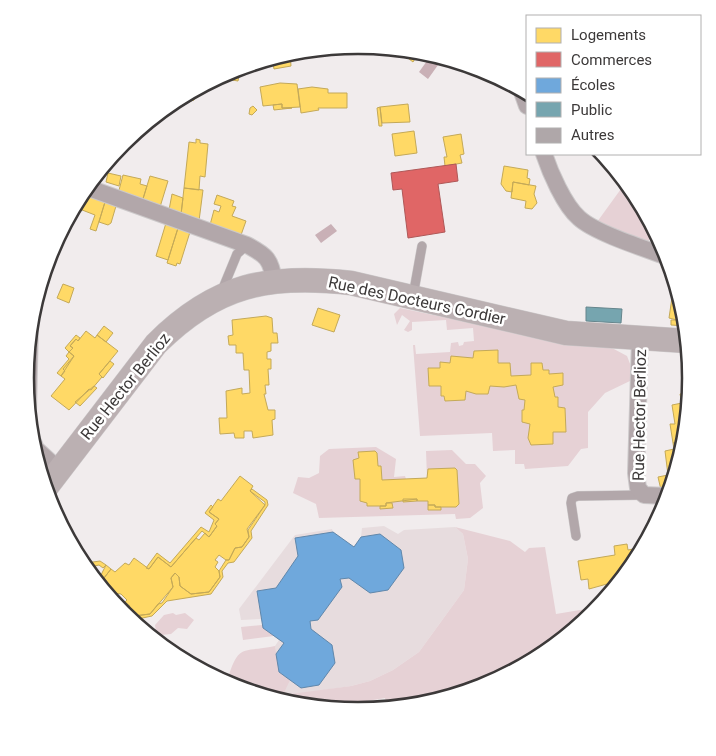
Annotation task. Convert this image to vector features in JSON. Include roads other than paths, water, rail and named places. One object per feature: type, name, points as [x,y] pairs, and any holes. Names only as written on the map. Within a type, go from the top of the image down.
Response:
[{"type":"street","points":[[544,155],[552,179],[579,218],[611,235],[658,253]]},
{"type":"street","points":[[94,190],[247,245],[266,257],[272,265],[274,281]]},
{"type":"street","name":"Rue des Docteurs Cordier","points":[[274,281],[317,279],[351,283],[566,333],[680,341]]},
{"type":"street","name":"Rue Hector Berlioz","points":[[51,481],[156,344],[173,327],[220,296],[252,284],[274,281]]},
{"type":"street","name":"Rue Hector Berlioz","points":[[640,339],[636,473],[638,488],[644,495],[660,496]]},
{"type":"street","points":[[44,456],[59,470]]},
{"type":"lane","points":[[220,296],[237,254],[247,245]]},
{"type":"lane","points":[[413,298],[422,246]]},
{"type":"lane","points":[[576,536],[571,503],[572,498],[578,496],[644,495]]}]
